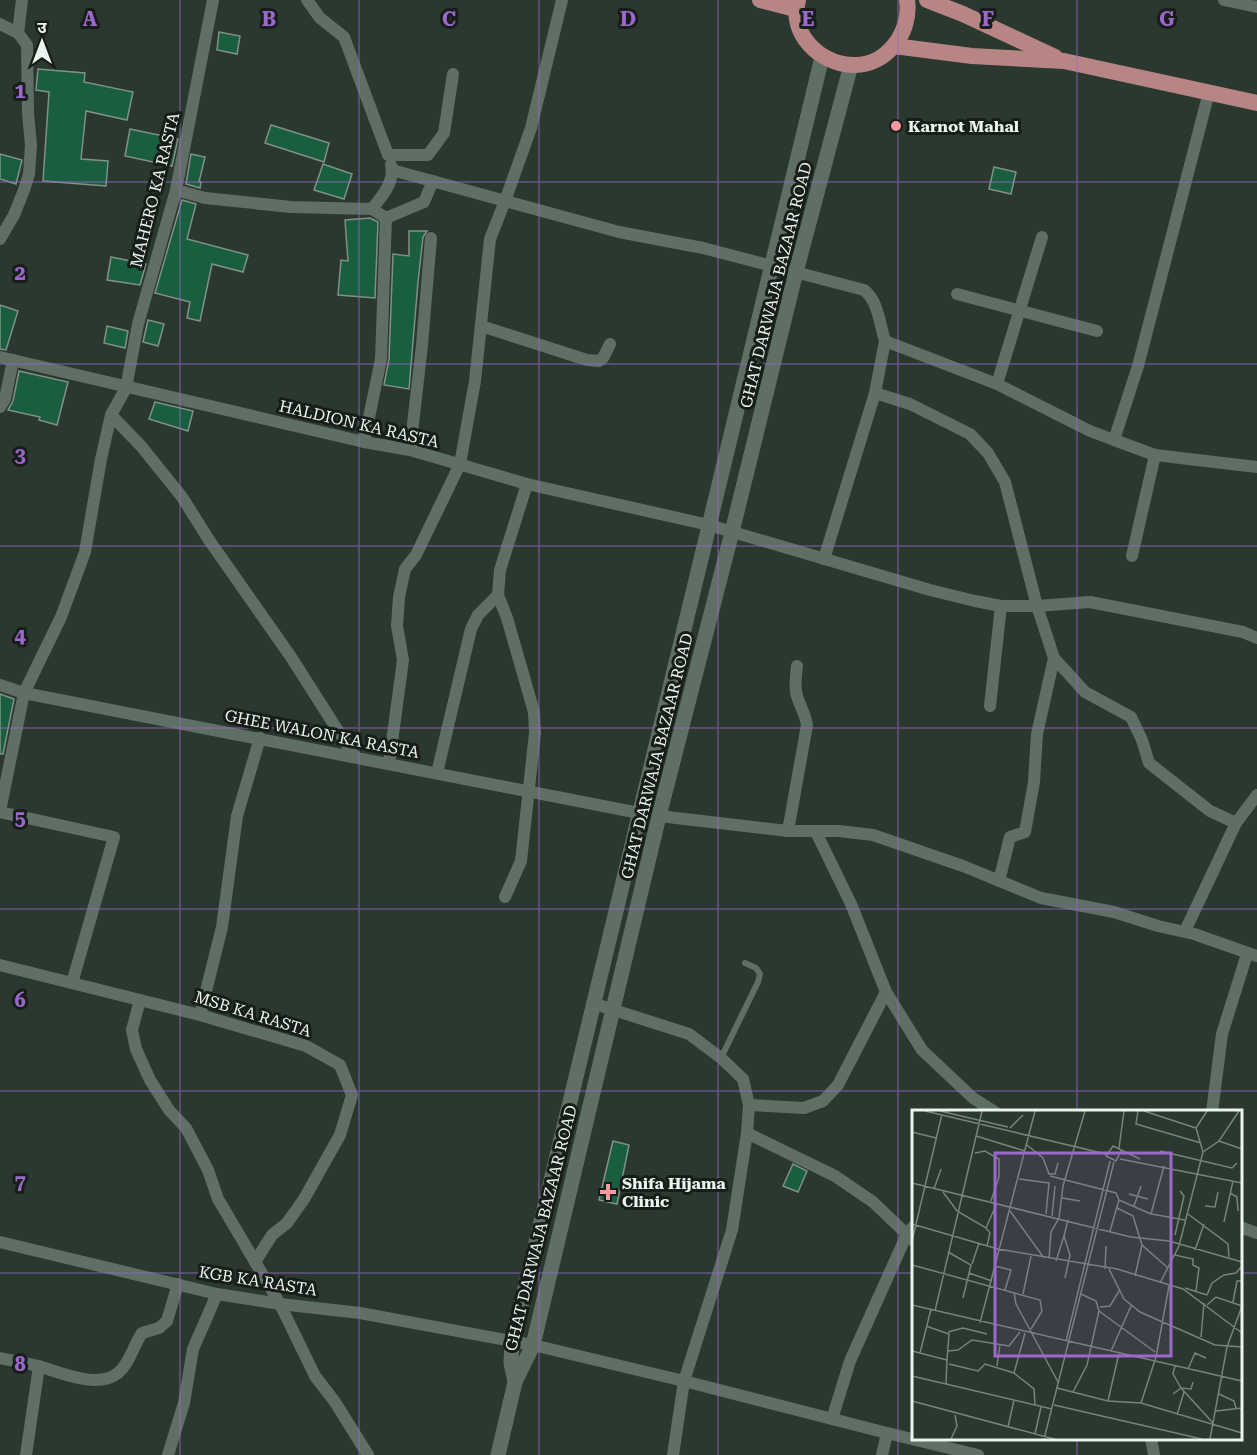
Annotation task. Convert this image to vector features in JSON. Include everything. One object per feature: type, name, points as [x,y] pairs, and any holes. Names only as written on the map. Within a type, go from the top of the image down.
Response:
[{"type":"main road","points":[[760,0],[796,5],[797,23],[802,36],[811,48],[822,57],[851,65],[875,60],[894,46],[906,22],[907,0]]},
{"type":"main road","points":[[927,0],[963,14],[1064,61]]},
{"type":"main road","points":[[894,46],[972,56],[1064,61],[1257,103]]},
{"type":"street","points":[[18,33],[22,0]]},
{"type":"street","name":"MAHERO KA RASTA","points":[[0,812],[24,693],[61,616],[85,552],[111,415],[126,388],[138,324],[176,190],[213,0]]},
{"type":"street","points":[[307,0],[321,18],[344,37],[388,155],[392,170],[388,189],[372,209]]},
{"type":"street","points":[[389,764],[403,660],[397,626],[399,597],[405,569],[416,555],[460,464],[476,381],[489,239],[531,128],[562,0]]},
{"type":"street","points":[[1224,0],[1257,7]]},
{"type":"street","points":[[0,24],[18,33],[27,45],[32,160],[14,215],[0,239]]},
{"type":"street","points":[[515,1382],[511,1363],[512,1342],[822,57]]},
{"type":"street","name":"GHAT DARWAJA BAZAAR ROAD","points":[[498,1455],[515,1382],[533,1345],[659,816],[796,272],[851,65]]},
{"type":"street","points":[[388,155],[428,155],[444,133],[453,74]]},
{"type":"street","points":[[1114,440],[1138,366],[1209,92]]},
{"type":"street","points":[[392,170],[619,232],[703,248],[773,265],[864,290],[870,295],[885,341],[875,393],[824,559]]},
{"type":"street","points":[[386,218],[424,202],[434,181]]},
{"type":"street","points":[[176,190],[205,198],[291,207],[372,209],[386,218]]},
{"type":"street","points":[[364,442],[381,359],[386,218]]},
{"type":"street","points":[[998,384],[1042,237]]},
{"type":"street","points":[[410,450],[431,238]]},
{"type":"street","points":[[957,294],[1097,332]]},
{"type":"street","points":[[481,326],[587,360],[598,361],[603,358],[610,344]]},
{"type":"street","points":[[885,341],[998,384],[1090,431],[1155,455],[1257,467]]},
{"type":"street","name":"HALDION KA RASTA","points":[[0,357],[364,442],[410,450],[526,484],[709,525],[930,590],[1001,606],[1090,602],[1243,632],[1257,638]]},
{"type":"street","points":[[0,407],[5,399],[13,360]]},
{"type":"street","points":[[875,393],[910,404],[970,434],[988,453],[1005,482],[1037,606],[1054,658],[1085,692],[1131,717],[1142,740],[1149,764],[1210,811],[1236,823]]},
{"type":"street","points":[[111,415],[141,446],[182,497],[291,657],[354,756]]},
{"type":"street","points":[[1132,556],[1155,455]]},
{"type":"street","points":[[504,897],[521,861],[529,791],[534,712],[498,595],[500,570],[526,484]]},
{"type":"street","points":[[437,773],[471,629],[478,615],[498,595]]},
{"type":"street","points":[[990,706],[1001,606]]},
{"type":"street","points":[[999,881],[1010,837],[1025,832],[1034,782],[1037,734],[1054,658]]},
{"type":"street","points":[[788,831],[807,724],[806,714],[797,698],[795,687],[797,666]]},
{"type":"street","name":"GHEE WALON KA RASTA","points":[[0,685],[24,693],[639,813]]},
{"type":"street","points":[[200,1014],[222,927],[237,816],[260,738]]},
{"type":"street","points":[[1185,931],[1236,823],[1257,795]]},
{"type":"street","points":[[0,812],[114,837],[72,983]]},
{"type":"street","points":[[639,813],[788,831],[839,831],[873,835],[937,856],[1041,898],[1114,912],[1158,926],[1185,931],[1252,955],[1222,1034],[1212,1110]]},
{"type":"street","points":[[816,832],[851,904],[886,992],[921,1050],[975,1106]]},
{"type":"street","name":"MSB KA RASTA","points":[[0,965],[200,1014],[306,1046],[340,1065],[352,1095],[340,1135],[304,1199],[287,1223],[272,1235],[255,1262]]},
{"type":"street","points":[[749,1105],[804,1108],[823,1101],[838,1085],[886,992]]},
{"type":"street","points":[[140,1000],[132,1030],[136,1049],[150,1080],[169,1110],[186,1128],[208,1170],[218,1199],[280,1304],[315,1376],[335,1402],[368,1455]]},
{"type":"street","points":[[592,1003],[689,1034],[721,1058],[743,1079],[749,1105],[732,1230],[684,1381],[673,1455]]},
{"type":"street","points":[[747,1133],[835,1176],[873,1202],[911,1234],[850,1361],[831,1419]]},
{"type":"street","points":[[1242,1228],[1257,1233]]},
{"type":"street","name":"KGB KA RASTA","points":[[0,1242],[217,1293],[280,1304],[360,1313],[533,1345],[912,1439]]},
{"type":"street","points":[[0,1358],[39,1366],[74,1378],[101,1380],[116,1375],[125,1365],[142,1333],[159,1328],[167,1322],[178,1284]]},
{"type":"street","points":[[168,1455],[184,1403],[192,1350],[217,1293]]},
{"type":"street","points":[[26,1455],[39,1366]]},
{"type":"street","points":[[882,1455],[887,1433]]},
{"type":"street","name":"KGB KA RASTA","points":[[916,1440],[978,1455]]},
{"type":"street","points":[[1151,1440],[1154,1455]]},
{"type":"lane","points":[[721,1058],[758,982],[760,974],[756,968],[745,963]]},
{"type":"building","points":[[219,32],[240,36],[237,54],[217,50]]},
{"type":"building","points":[[38,69],[85,73],[84,82],[133,92],[127,120],[86,111],[81,159],[108,161],[106,186],[43,181],[49,92],[36,90]]},
{"type":"building","points":[[271,125],[329,143],[324,162],[265,143]]},
{"type":"building","points":[[130,129],[178,139],[172,166],[125,156]]},
{"type":"building","points":[[0,154],[22,160],[16,184],[0,179]]},
{"type":"building","points":[[191,154],[205,157],[199,182],[201,182],[200,188],[186,184]]},
{"type":"building","points":[[323,164],[352,174],[344,199],[314,190]]},
{"type":"building","points":[[994,167],[1016,172],[1011,194],[989,189]]},
{"type":"building","points":[[182,200],[196,204],[187,239],[248,255],[243,272],[212,264],[200,321],[187,318],[190,302],[155,293]]},
{"type":"building","points":[[370,218],[378,222],[375,298],[338,295],[341,260],[348,261],[345,220]]},
{"type":"building","points":[[409,231],[427,231],[423,237],[409,389],[384,385],[389,359],[393,254],[409,256]]},
{"type":"building","points":[[111,257],[146,264],[140,285],[107,280]]},
{"type":"building","points":[[0,305],[18,311],[6,350],[0,349]]},
{"type":"building","points":[[148,320],[164,324],[158,346],[143,342]]},
{"type":"building","points":[[107,326],[128,331],[125,348],[104,343]]},
{"type":"building","points":[[19,371],[68,382],[57,425],[39,420],[40,417],[8,410],[13,401]]},
{"type":"building","points":[[155,402],[193,411],[188,431],[149,419]]},
{"type":"building","points":[[0,694],[14,699],[3,754],[0,754]]},
{"type":"building","points":[[613,1141],[629,1145],[617,1204],[599,1200]]},
{"type":"building","points":[[793,1164],[807,1171],[798,1192],[783,1186]]},
{"type":"place","name":"Karnot Mahal","points":[[896,126]]},
{"type":"place","name":"Shifa Hijama Clinic","points":[[608,1192]]}]
